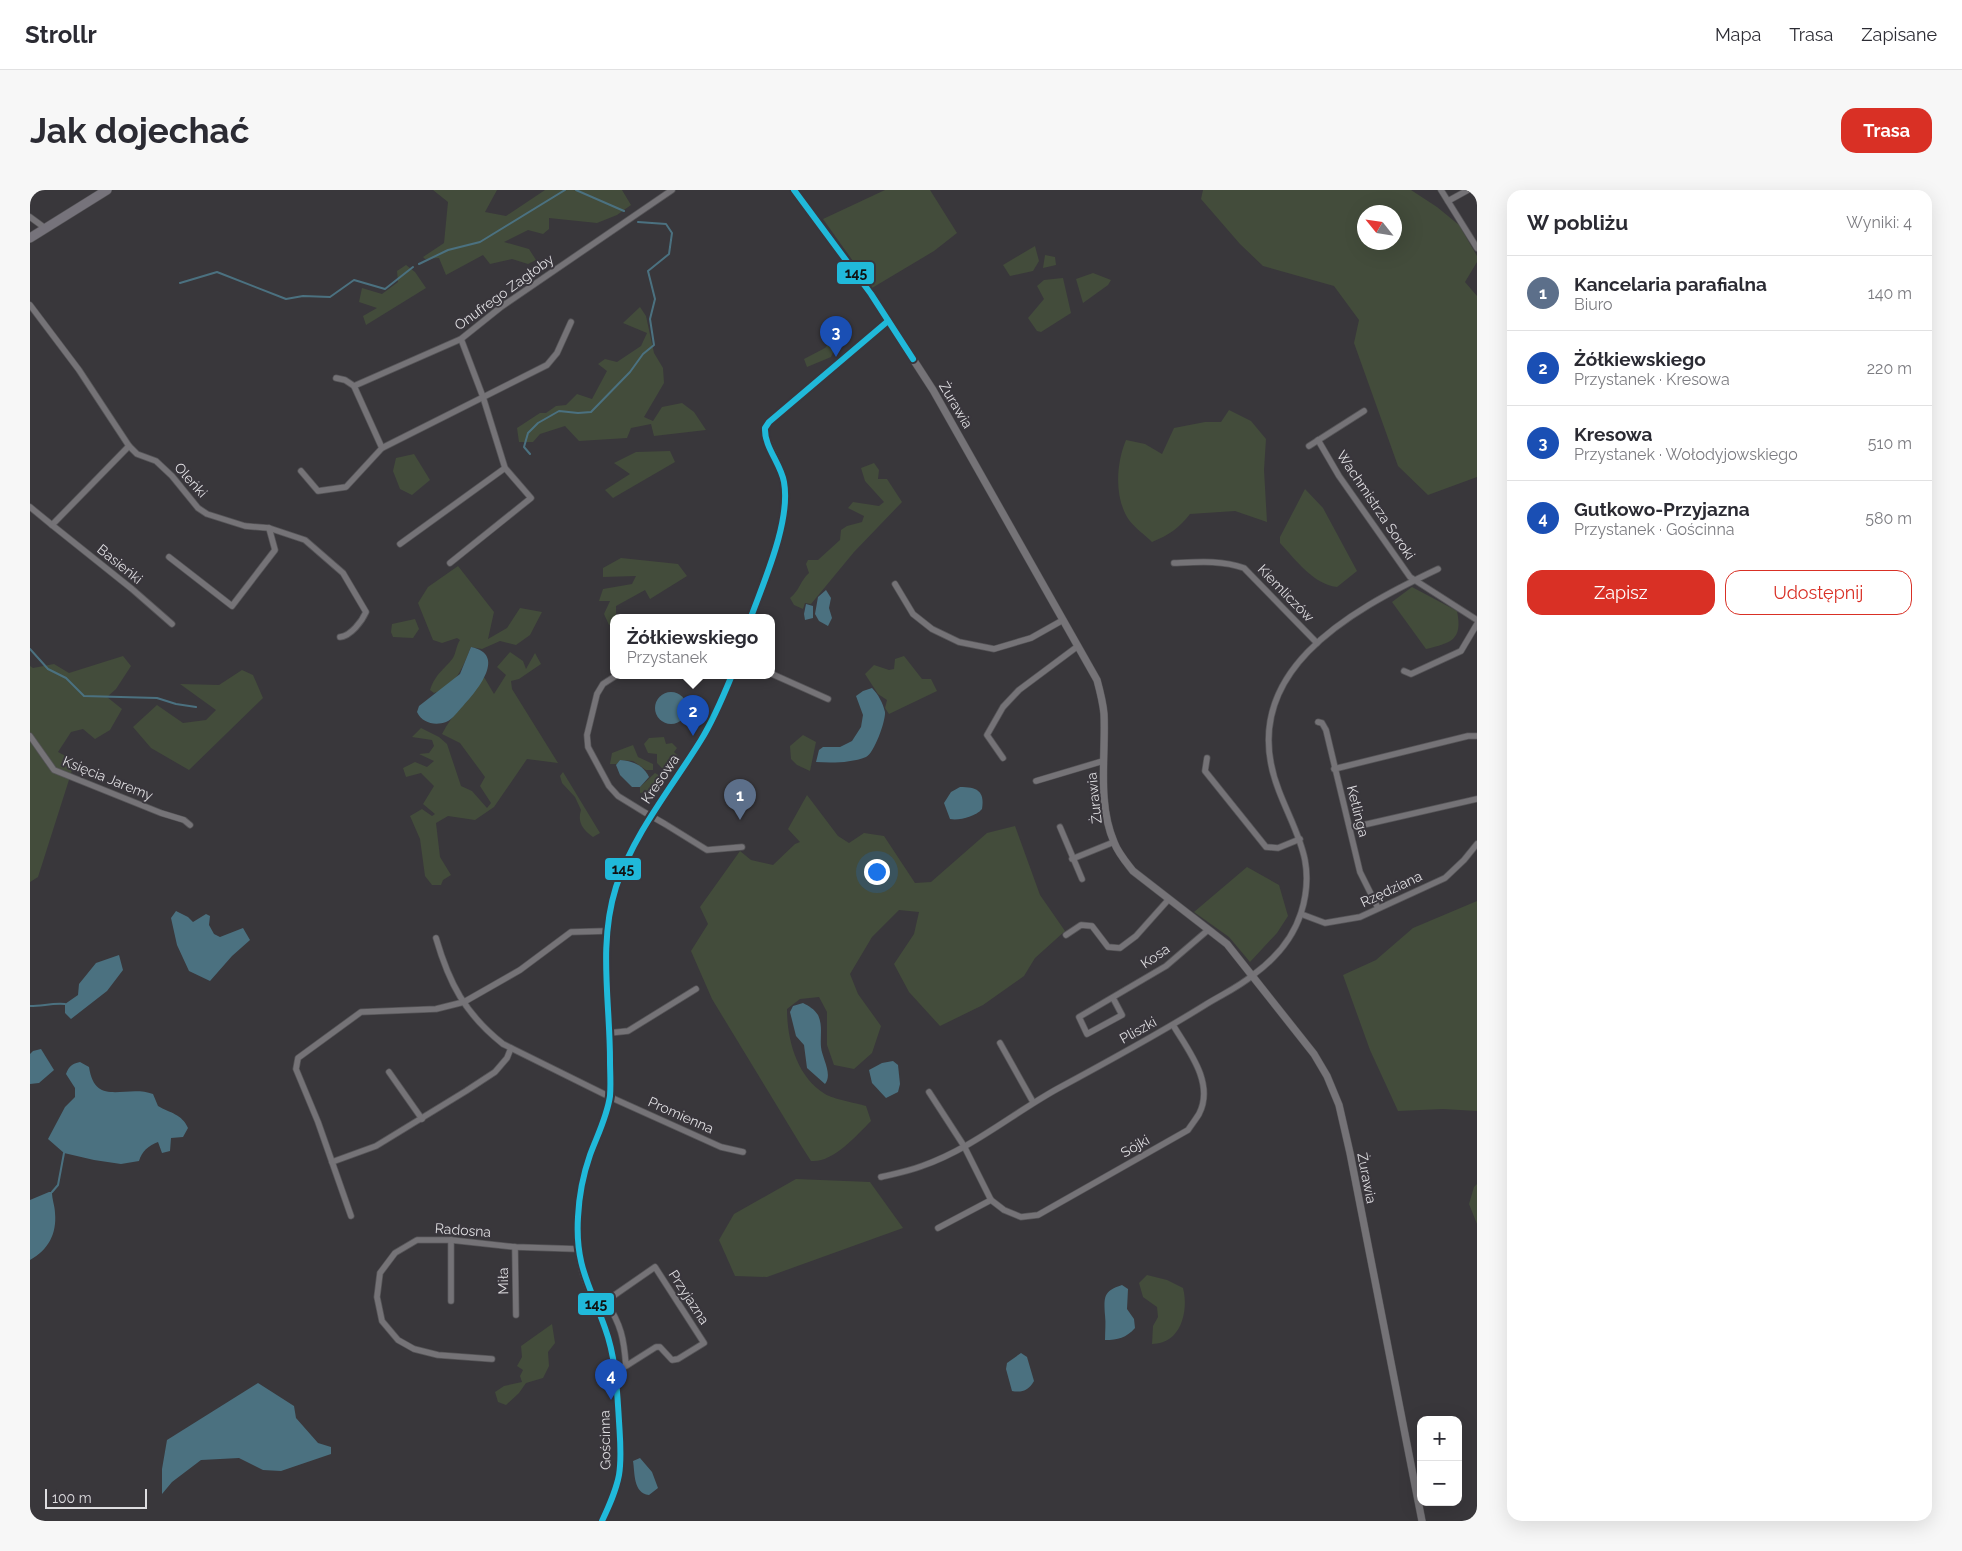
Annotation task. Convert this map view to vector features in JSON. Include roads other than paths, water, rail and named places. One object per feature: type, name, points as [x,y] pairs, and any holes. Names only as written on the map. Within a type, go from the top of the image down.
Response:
[{"type":"main road","points":[[30,238],[107,190]]},
{"type":"street","name":"Onufrego Zagłoby","points":[[354,386],[461,339],[501,307],[672,190]]},
{"type":"street","name":"Żurawia","points":[[794,190],[871,294],[946,412],[1097,680],[1104,714],[1104,761],[1108,822],[1114,842],[1133,871],[1227,944],[1314,1054],[1327,1076],[1339,1105],[1350,1153],[1422,1521]]},
{"type":"street","points":[[1441,190],[1477,248]]},
{"type":"street","points":[[1448,201],[1468,190]]},
{"type":"street","points":[[30,217],[45,228]]},
{"type":"street","name":"Oleńki","points":[[30,305],[79,370],[129,446],[137,454],[156,461],[172,476],[198,508],[207,514],[246,526],[269,528],[305,540],[343,573],[366,612],[362,620],[344,636],[340,637]]},
{"type":"street","points":[[752,614],[778,538],[783,514],[785,485],[780,464],[766,436],[765,429],[769,422],[888,321]]},
{"type":"street","points":[[301,471],[318,491],[346,487],[382,448],[547,364],[557,353],[571,322]]},
{"type":"street","points":[[450,563],[531,498],[506,468],[461,339]]},
{"type":"street","points":[[336,378],[345,380],[354,386],[382,448]]},
{"type":"street","points":[[1309,446],[1364,411]]},
{"type":"street","name":"Wachmistrza Soroki","points":[[1318,440],[1339,476],[1390,550],[1410,577],[1415,580]]},
{"type":"street","points":[[52,525],[129,446]]},
{"type":"street","points":[[400,544],[506,468]]},
{"type":"street","name":"Basieńki","points":[[30,507],[132,589],[172,624]]},
{"type":"street","points":[[169,557],[232,606],[275,550],[269,528]]},
{"type":"street","name":"Kiemliczów","points":[[1174,564],[1216,561],[1229,562],[1244,568],[1317,643]]},
{"type":"street","name":"Pliszki","points":[[881,1177],[923,1166],[964,1146],[1033,1102],[1173,1025],[1253,976],[1277,955],[1293,933],[1301,914],[1307,876],[1306,862],[1300,839],[1278,790],[1267,743],[1268,722],[1274,703],[1284,680],[1302,656],[1317,643],[1360,611],[1438,569]]},
{"type":"street","points":[[1415,580],[1477,620]]},
{"type":"street","points":[[895,584],[913,614],[932,629],[959,642],[994,649],[1030,638],[1064,620]]},
{"type":"street","points":[[1404,671],[1410,674],[1461,651],[1477,624]]},
{"type":"street","points":[[1003,758],[987,735],[1003,707],[1019,690],[1078,646]]},
{"type":"street","points":[[775,675],[828,698]]},
{"type":"street","name":"Kresowa","points":[[610,679],[603,684],[596,694],[587,735],[588,747],[618,796],[650,817]]},
{"type":"street","name":"Kresowa","points":[[610,1097],[607,931],[612,900],[619,876],[650,817],[704,734],[730,679]]},
{"type":"street","name":"Ketlinga","points":[[1318,722],[1326,730],[1360,872],[1378,908]]},
{"type":"street","name":"Księcia Jaremy","points":[[30,736],[54,770],[161,813],[184,820],[190,825]]},
{"type":"street","points":[[1334,769],[1468,736],[1477,736]]},
{"type":"street","points":[[1207,758],[1205,771],[1266,847],[1278,848],[1300,839]]},
{"type":"street","name":"Żurawia","points":[[1036,781],[1104,761]]},
{"type":"street","points":[[1350,828],[1477,799]]},
{"type":"street","points":[[650,817],[666,824],[707,850],[742,847]]},
{"type":"street","points":[[1060,827],[1082,879]]},
{"type":"street","points":[[1072,859],[1114,842]]},
{"type":"street","name":"Rzędziana","points":[[1301,914],[1325,923],[1360,917],[1445,878],[1477,844]]},
{"type":"street","points":[[1066,936],[1081,925],[1092,926],[1108,947],[1120,948],[1136,936],[1169,899]]},
{"type":"street","name":"Kosa","points":[[1113,998],[1122,1014],[1087,1034],[1080,1016],[1166,966],[1208,930]]},
{"type":"street","points":[[351,1216],[296,1069],[298,1058],[361,1012],[436,1009],[464,1002],[520,970],[571,932],[607,931]]},
{"type":"street","name":"Promienna","points":[[436,938],[446,970],[455,989],[491,1034],[511,1048],[610,1097],[721,1146],[743,1152]]},
{"type":"street","points":[[609,1033],[628,1030],[696,989]]},
{"type":"street","name":"Sójki","points":[[990,1200],[1004,1210],[1022,1217],[1038,1215],[1188,1130],[1200,1112],[1204,1092],[1198,1066],[1173,1025]]},
{"type":"street","points":[[1000,1043],[1033,1102]]},
{"type":"street","points":[[332,1162],[376,1146],[422,1119],[495,1072],[507,1058],[511,1048]]},
{"type":"street","points":[[389,1072],[422,1119]]},
{"type":"street","points":[[929,1092],[964,1146],[990,1200],[938,1228]]},
{"type":"street","name":"Gościnna","points":[[602,1521],[612,1501],[618,1477],[620,1456],[615,1370],[605,1329],[583,1277],[578,1249],[579,1196],[587,1164],[610,1097]]},
{"type":"street","name":"Radosna","points":[[492,1359],[438,1355],[414,1350],[398,1340],[382,1322],[377,1297],[380,1273],[395,1253],[417,1240],[451,1240],[515,1247],[578,1249]]},
{"type":"street","points":[[451,1240],[451,1301]]},
{"type":"street","name":"Miła","points":[[515,1247],[516,1315]]},
{"type":"street","name":"Przyjazna","points":[[615,1370],[626,1366],[656,1347],[660,1346],[672,1360],[678,1359],[704,1343],[655,1268],[606,1301],[617,1318],[624,1339],[626,1366]]},
{"type":"water","points":[[826,590],[831,598],[829,608],[832,618],[828,626],[819,621],[815,614],[818,597]]},
{"type":"water","points":[[806,604],[813,606],[813,618],[805,620],[804,614]]},
{"type":"water","points":[[471,647],[482,651],[487,657],[488,665],[482,682],[449,721],[438,724],[425,721],[417,712],[419,706],[460,674]]},
{"type":"water","points":[[872,688],[883,705],[885,716],[879,736],[869,755],[848,761],[816,762],[819,750],[823,747],[840,747],[852,741],[861,727],[863,715],[856,696]]},
{"type":"water","points":[[671,692],[677,693],[682,697],[686,702],[686,714],[682,719],[677,723],[671,724],[665,723],[660,719],[656,714],[655,708],[656,702],[660,697],[665,693]]},
{"type":"water","points":[[620,760],[637,764],[644,769],[649,777],[640,787],[632,787],[620,775],[616,765]]},
{"type":"water","points":[[960,787],[975,789],[981,794],[982,809],[976,814],[967,817],[950,819],[944,803],[951,792]]},
{"type":"water","points":[[176,911],[193,922],[206,914],[210,916],[209,925],[214,934],[220,937],[243,928],[250,940],[232,956],[210,981],[189,971],[177,945],[171,918]]},
{"type":"water","points":[[119,955],[123,970],[107,991],[71,1019],[65,1013],[65,1004],[78,995],[79,984],[96,963]]},
{"type":"water","points":[[803,1003],[815,1011],[820,1019],[821,1047],[828,1071],[825,1084],[807,1068],[804,1045],[796,1036],[790,1012],[793,1006]]},
{"type":"water","points":[[41,1049],[54,1070],[39,1083],[30,1084],[30,1054]]},
{"type":"water","points":[[893,1061],[898,1065],[900,1084],[898,1092],[886,1098],[872,1083],[869,1070],[882,1063]]},
{"type":"water","points":[[80,1062],[89,1067],[92,1080],[105,1091],[132,1091],[153,1094],[158,1106],[175,1114],[185,1123],[188,1128],[183,1137],[171,1138],[170,1151],[162,1153],[158,1142],[146,1149],[139,1161],[121,1164],[64,1153],[48,1139],[65,1107],[75,1097],[75,1088],[66,1074],[71,1066]]},
{"type":"water","points":[[52,1192],[55,1210],[53,1234],[42,1251],[30,1260],[30,1200]]},
{"type":"water","points":[[1122,1285],[1128,1289],[1127,1309],[1134,1319],[1135,1328],[1122,1338],[1105,1340],[1105,1299],[1108,1292]]},
{"type":"water","points":[[1021,1353],[1027,1357],[1034,1381],[1025,1390],[1019,1392],[1012,1391],[1006,1369],[1007,1363]]},
{"type":"water","points":[[258,1383],[294,1406],[296,1418],[318,1443],[331,1447],[331,1454],[281,1471],[263,1470],[239,1458],[201,1460],[172,1482],[162,1494],[162,1469],[167,1440]]},
{"type":"water","points":[[640,1458],[652,1472],[658,1488],[649,1495],[640,1491],[637,1487],[633,1461]]},
{"type":"waterway","points":[[419,264],[448,250],[480,242],[565,190]]},
{"type":"waterway","points":[[576,190],[624,211]]},
{"type":"waterway","points":[[530,454],[524,447],[528,433],[538,423],[559,411],[591,412],[630,372],[643,354],[654,345],[650,319],[655,299],[648,271],[669,254],[672,233],[666,224],[638,222]]},
{"type":"waterway","points":[[180,283],[217,272],[286,299],[303,296],[330,297],[354,280],[385,289],[413,267]]},
{"type":"waterway","points":[[30,649],[48,669],[66,678],[84,696],[157,698],[176,704],[196,707]]},
{"type":"waterway","points":[[30,1006],[65,1004]]},
{"type":"waterway","points":[[52,1192],[58,1185],[64,1153]]},
{"type":"place","name":"Kresowa","points":[[836,357]]},
{"type":"place","name":"Żółkiewskiego","points":[[693,736]]},
{"type":"place","name":"Kancelaria parafialna","points":[[740,820]]},
{"type":"place","name":"Gutkowo-Przyjazna","points":[[611,1400]]}]
